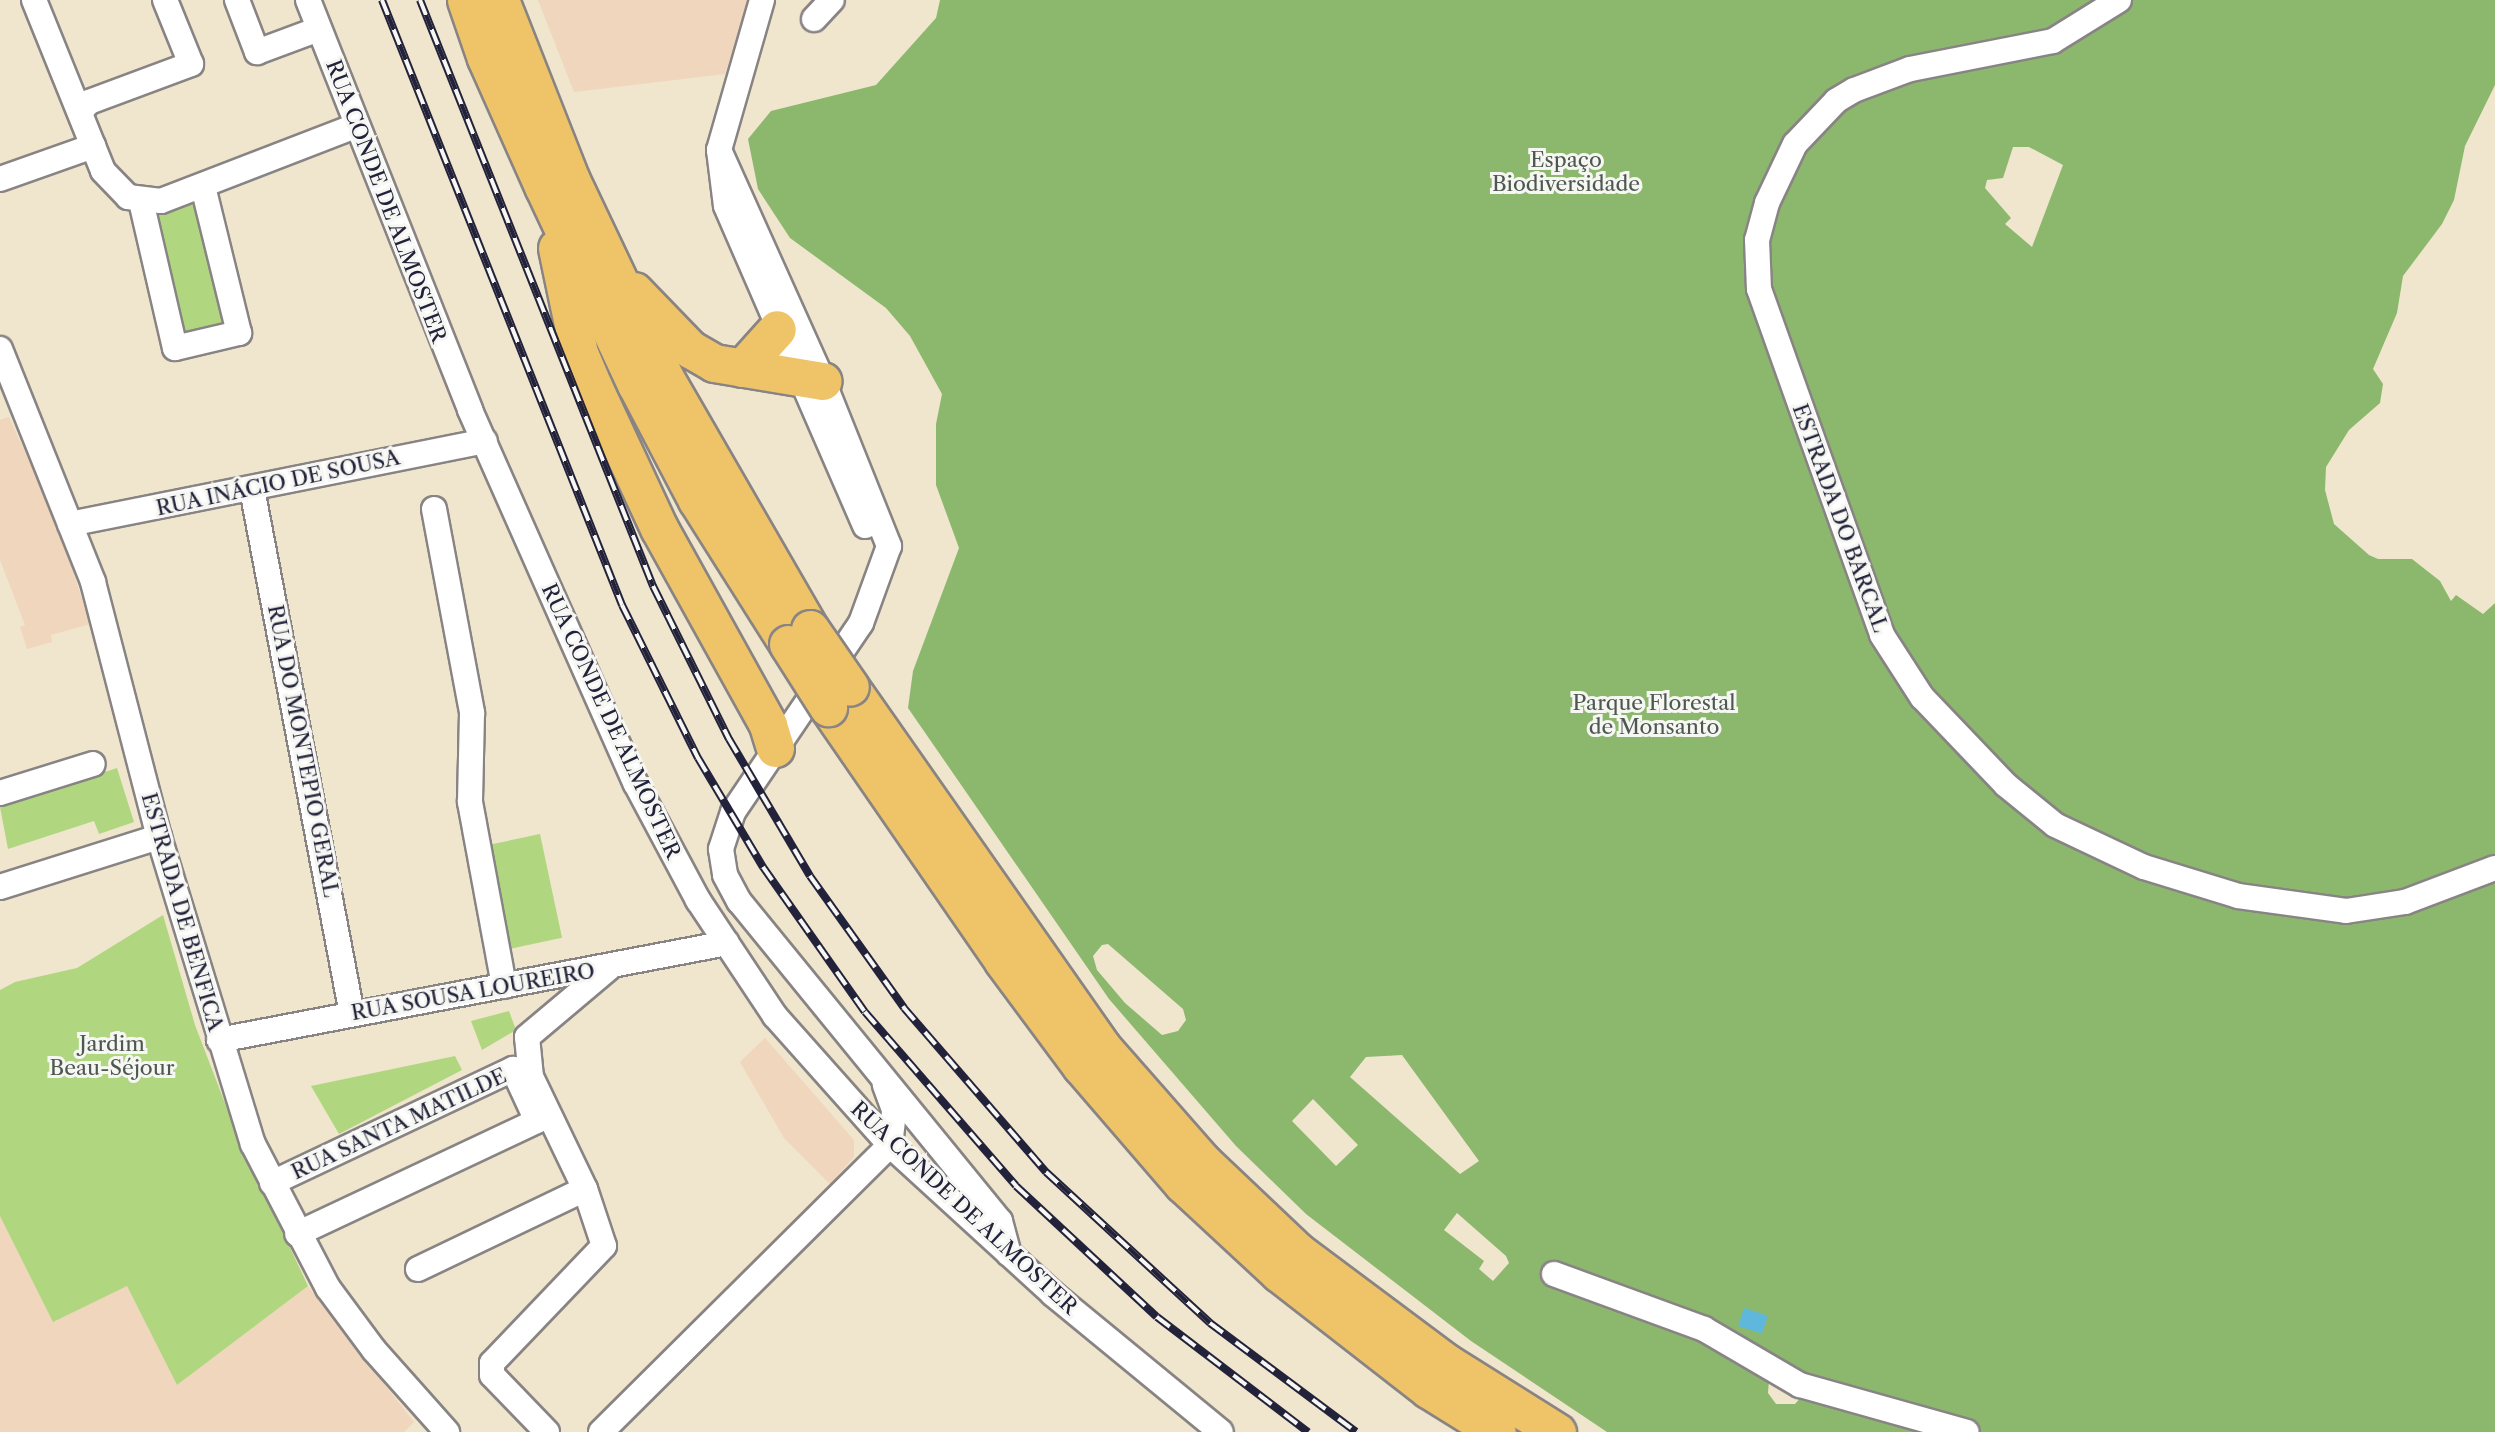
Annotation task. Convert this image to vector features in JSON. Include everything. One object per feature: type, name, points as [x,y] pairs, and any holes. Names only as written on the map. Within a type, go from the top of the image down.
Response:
[{"type":"highway","points":[[466,0],[486,58],[544,188],[691,488],[839,697],[1003,961],[1081,1066],[1184,1184],[1279,1273],[1429,1389],[1497,1432]]},
{"type":"highway","points":[[500,0],[611,267],[671,390],[799,637]]},
{"type":"highway","points":[[544,188],[579,353],[659,528],[768,725],[775,748]]},
{"type":"highway","points":[[611,267],[690,349],[714,363],[811,379]]},
{"type":"highway","points":[[742,368],[777,329]]},
{"type":"highway","points":[[839,697],[1102,1047],[1204,1163],[1298,1252],[1447,1363],[1557,1432]]},
{"type":"street","points":[[34,0],[110,183],[141,201],[161,201],[355,125]]},
{"type":"street","points":[[80,112],[89,102],[191,64],[165,0]]},
{"type":"street","points":[[237,0],[257,52],[319,29]]},
{"type":"street","name":"RUA CONDE DE ALMOSTER","points":[[308,0],[355,125],[485,441],[666,848],[775,1016],[890,1145],[1009,1255],[1221,1432]]},
{"type":"street","points":[[762,0],[719,150],[726,206],[777,329],[811,379]]},
{"type":"street","points":[[814,19],[832,0]]},
{"type":"street","name":"ESTRADA DO BARCAL","points":[[2119,0],[2090,22],[2053,41],[1910,69],[1854,90],[1836,101],[1795,144],[1767,203],[1757,240],[1759,289],[1882,635],[1922,696],[2006,786],[2055,825],[2144,867],[2238,896],[2346,911],[2405,902],[2495,868]]},
{"type":"street","points":[[0,179],[93,146]]},
{"type":"street","points":[[719,150],[811,379],[889,546],[877,589],[861,622],[733,812],[721,849],[725,875],[739,901],[1000,1221],[1009,1255]]},
{"type":"street","points":[[141,201],[175,348],[239,333],[203,186]]},
{"type":"street","name":"ESTRADA DE BENFICA","points":[[0,349],[9,406],[71,524],[93,582],[159,837],[253,1144],[297,1234],[328,1288],[367,1341],[440,1430]]},
{"type":"street","name":"RUA INÁCIO DE SOUSA","points":[[71,524],[485,441]]},
{"type":"street","name":"RUA DO MONTEPIO GERAL","points":[[252,489],[352,1014]]},
{"type":"street","points":[[434,509],[471,713],[470,802],[504,986]]},
{"type":"street","points":[[0,793],[93,764]]},
{"type":"street","points":[[1,885],[159,837]]},
{"type":"street","name":"RUA SOUSA LOUREIRO","points":[[219,1040],[609,968],[727,943]]},
{"type":"street","points":[[547,1432],[492,1375],[492,1363],[604,1246],[584,1189],[531,1077],[527,1037],[609,968]]},
{"type":"street","points":[[851,1038],[873,1089],[872,1097],[857,1110]]},
{"type":"street","name":"RUA SANTA MATILDE","points":[[272,1183],[513,1069],[537,1121],[297,1234]]},
{"type":"street","points":[[601,1432],[890,1145],[894,1111],[881,1075]]},
{"type":"street","points":[[418,1269],[584,1189]]},
{"type":"street","points":[[1554,1274],[1704,1329],[1800,1385],[1967,1432]]},
{"type":"shaded area","points":[[538,0],[750,0],[725,74],[574,92]]},
{"type":"shaded area","points":[[9,417],[59,527],[90,624],[51,635],[52,642],[27,649],[20,627],[25,625],[0,560],[0,420]]},
{"type":"shaded area","points":[[0,1031],[177,1385],[308,1286],[414,1422],[404,1432],[0,1432]]},
{"type":"shaded area","points":[[765,1038],[854,1140],[854,1157],[830,1184],[784,1138],[740,1062]]},
{"type":"green space","name":"Parque Florestal de Monsanto","points":[[940,0],[2495,0],[2495,85],[2465,146],[2454,200],[2442,224],[2403,276],[2397,313],[2373,369],[2383,384],[2380,403],[2349,430],[2326,467],[2325,490],[2334,524],[2369,555],[2378,559],[2412,559],[2440,581],[2451,601],[2456,595],[2483,614],[2495,603],[2495,1432],[1607,1432],[1471,1341],[1306,1214],[1236,1146],[1109,999],[908,708],[913,671],[959,548],[936,485],[936,424],[942,394],[910,336],[886,308],[790,238],[758,189],[748,139],[771,111],[876,85],[936,18]],"holes":[[[2013,147],[2029,147],[2063,165],[2032,247],[2005,224],[2011,218],[1985,188],[1987,180],[2003,178]],[[1108,944],[1183,1009],[1186,1020],[1178,1031],[1162,1035],[1125,1003],[1097,970],[1093,956],[1102,945]],[[1402,1055],[1479,1161],[1460,1174],[1350,1077],[1366,1057]],[[1313,1099],[1358,1145],[1336,1166],[1292,1121]],[[1457,1213],[1506,1256],[1509,1263],[1493,1281],[1479,1269],[1484,1261],[1444,1230]],[[1769,1380],[1803,1395],[1795,1404],[1776,1404],[1768,1393]]]},
{"type":"green space","points":[[201,202],[232,318],[223,332],[189,337],[176,327],[149,215]]},
{"type":"green space","points":[[117,768],[134,822],[99,834],[94,821],[8,849],[0,807]]},
{"type":"green space","points":[[540,834],[562,938],[505,950],[483,846]]},
{"type":"green space","name":"Jardim Beau-Séjour","points":[[163,915],[195,1025],[236,1132],[308,1286],[177,1385],[127,1286],[53,1322],[0,1216],[0,990],[15,982],[77,968]]},
{"type":"green space","points":[[509,1011],[516,1030],[482,1050],[471,1021]]},
{"type":"green space","points":[[455,1056],[462,1070],[339,1134],[311,1086]]},
{"type":"water","points":[[1744,1308],[1768,1316],[1762,1334],[1738,1326]]},
{"type":"railway","points":[[382,0],[622,605],[698,758],[763,867],[865,1012],[1016,1186],[1157,1317],[1308,1432]]},
{"type":"railway","points":[[420,0],[653,586],[729,739],[810,876],[904,1008],[1046,1172],[1210,1323],[1356,1432]]},
{"type":"park label","name":"Espaço Biodiversidade","points":[[1566,172]]}]
